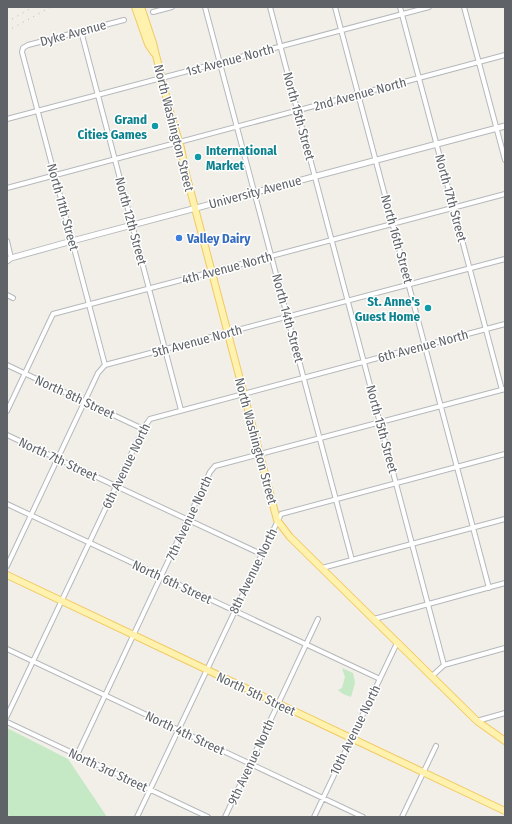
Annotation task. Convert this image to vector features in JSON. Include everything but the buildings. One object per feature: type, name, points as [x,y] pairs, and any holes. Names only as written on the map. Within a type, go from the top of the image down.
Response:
[{"type":"main road","name":"North Washington Street","points":[[135,7],[148,44],[155,55]]},
{"type":"main road","name":"North Washington Street","points":[[142,7],[278,520],[290,537],[397,643],[477,721],[505,742]]},
{"type":"main road","name":"North 5th Street","points":[[7,575],[279,705],[424,772],[505,812]]},
{"type":"street","points":[[154,12],[172,7]]},
{"type":"street","name":"North 14th Street","points":[[205,7],[352,560]]},
{"type":"street","name":"North 15th Street","points":[[270,7],[444,665]]},
{"type":"street","name":"North 16th Street","points":[[335,7],[489,588]]},
{"type":"street","name":"North 17th Street","points":[[400,7],[485,329],[503,389]]},
{"type":"street","name":"1st Avenue North","points":[[7,119],[430,7]]},
{"type":"street","points":[[464,7],[505,160]]},
{"type":"street","name":"Dyke Avenue","points":[[23,48],[28,45],[124,20]]},
{"type":"street","name":"North 12th Street","points":[[81,31],[181,410]]},
{"type":"street","name":"North 11th Street","points":[[23,48],[22,52],[37,111],[105,365]]},
{"type":"street","name":"2nd Avenue North","points":[[7,188],[505,55]]},
{"type":"street","name":"University Avenue","points":[[9,260],[72,241],[505,126]]},
{"type":"street","name":"4th Avenue North","points":[[7,411],[53,314],[505,194]]},
{"type":"street","points":[[7,242],[9,260]]},
{"type":"street","name":"5th Avenue North","points":[[105,365],[505,259]]},
{"type":"street","points":[[7,295],[13,298]]},
{"type":"street","name":"6th Avenue North","points":[[7,716],[116,486],[143,430],[150,419],[505,324]]},
{"type":"street","name":"North 8th Street","points":[[7,365],[143,430]]},
{"type":"street","points":[[7,566],[98,373],[105,365]]},
{"type":"street","name":"7th Avenue North","points":[[77,755],[162,577],[210,472],[215,466],[503,389]]},
{"type":"street","name":"North 7th Street","points":[[7,435],[261,554]]},
{"type":"street","name":"8th Avenue North","points":[[137,817],[281,514],[505,454]]},
{"type":"street","name":"North 6th Street","points":[[7,504],[380,679]]},
{"type":"street","points":[[322,568],[505,519]]},
{"type":"street","points":[[374,619],[505,584]]},
{"type":"street","name":"9th Avenue North","points":[[225,817],[279,705],[318,619]]},
{"type":"street","name":"10th Avenue North","points":[[314,817],[397,643]]},
{"type":"street","points":[[432,676],[444,665],[505,648]]},
{"type":"street","name":"North 4th Street","points":[[7,649],[363,817]]},
{"type":"street","points":[[477,721],[505,713]]},
{"type":"street","name":"North 3rd Street","points":[[7,722],[208,817]]},
{"type":"street","points":[[402,817],[436,746]]},
{"type":"green space","points":[[342,668],[353,673],[355,683],[351,697],[338,690],[342,688],[345,677]]},
{"type":"green space","points":[[7,728],[68,759],[107,817],[10,817],[7,814]]},
{"type":"railway","points":[[7,22],[33,7]]},
{"type":"railway","points":[[7,31],[51,7]]},
{"type":"place","name":"Grand Cities Games","points":[[155,126]]},
{"type":"place","name":"International Market","points":[[198,157]]},
{"type":"place","name":"Valley Dairy","points":[[179,238]]},
{"type":"place","name":"St. Anne's Guest Home","points":[[428,308]]}]
